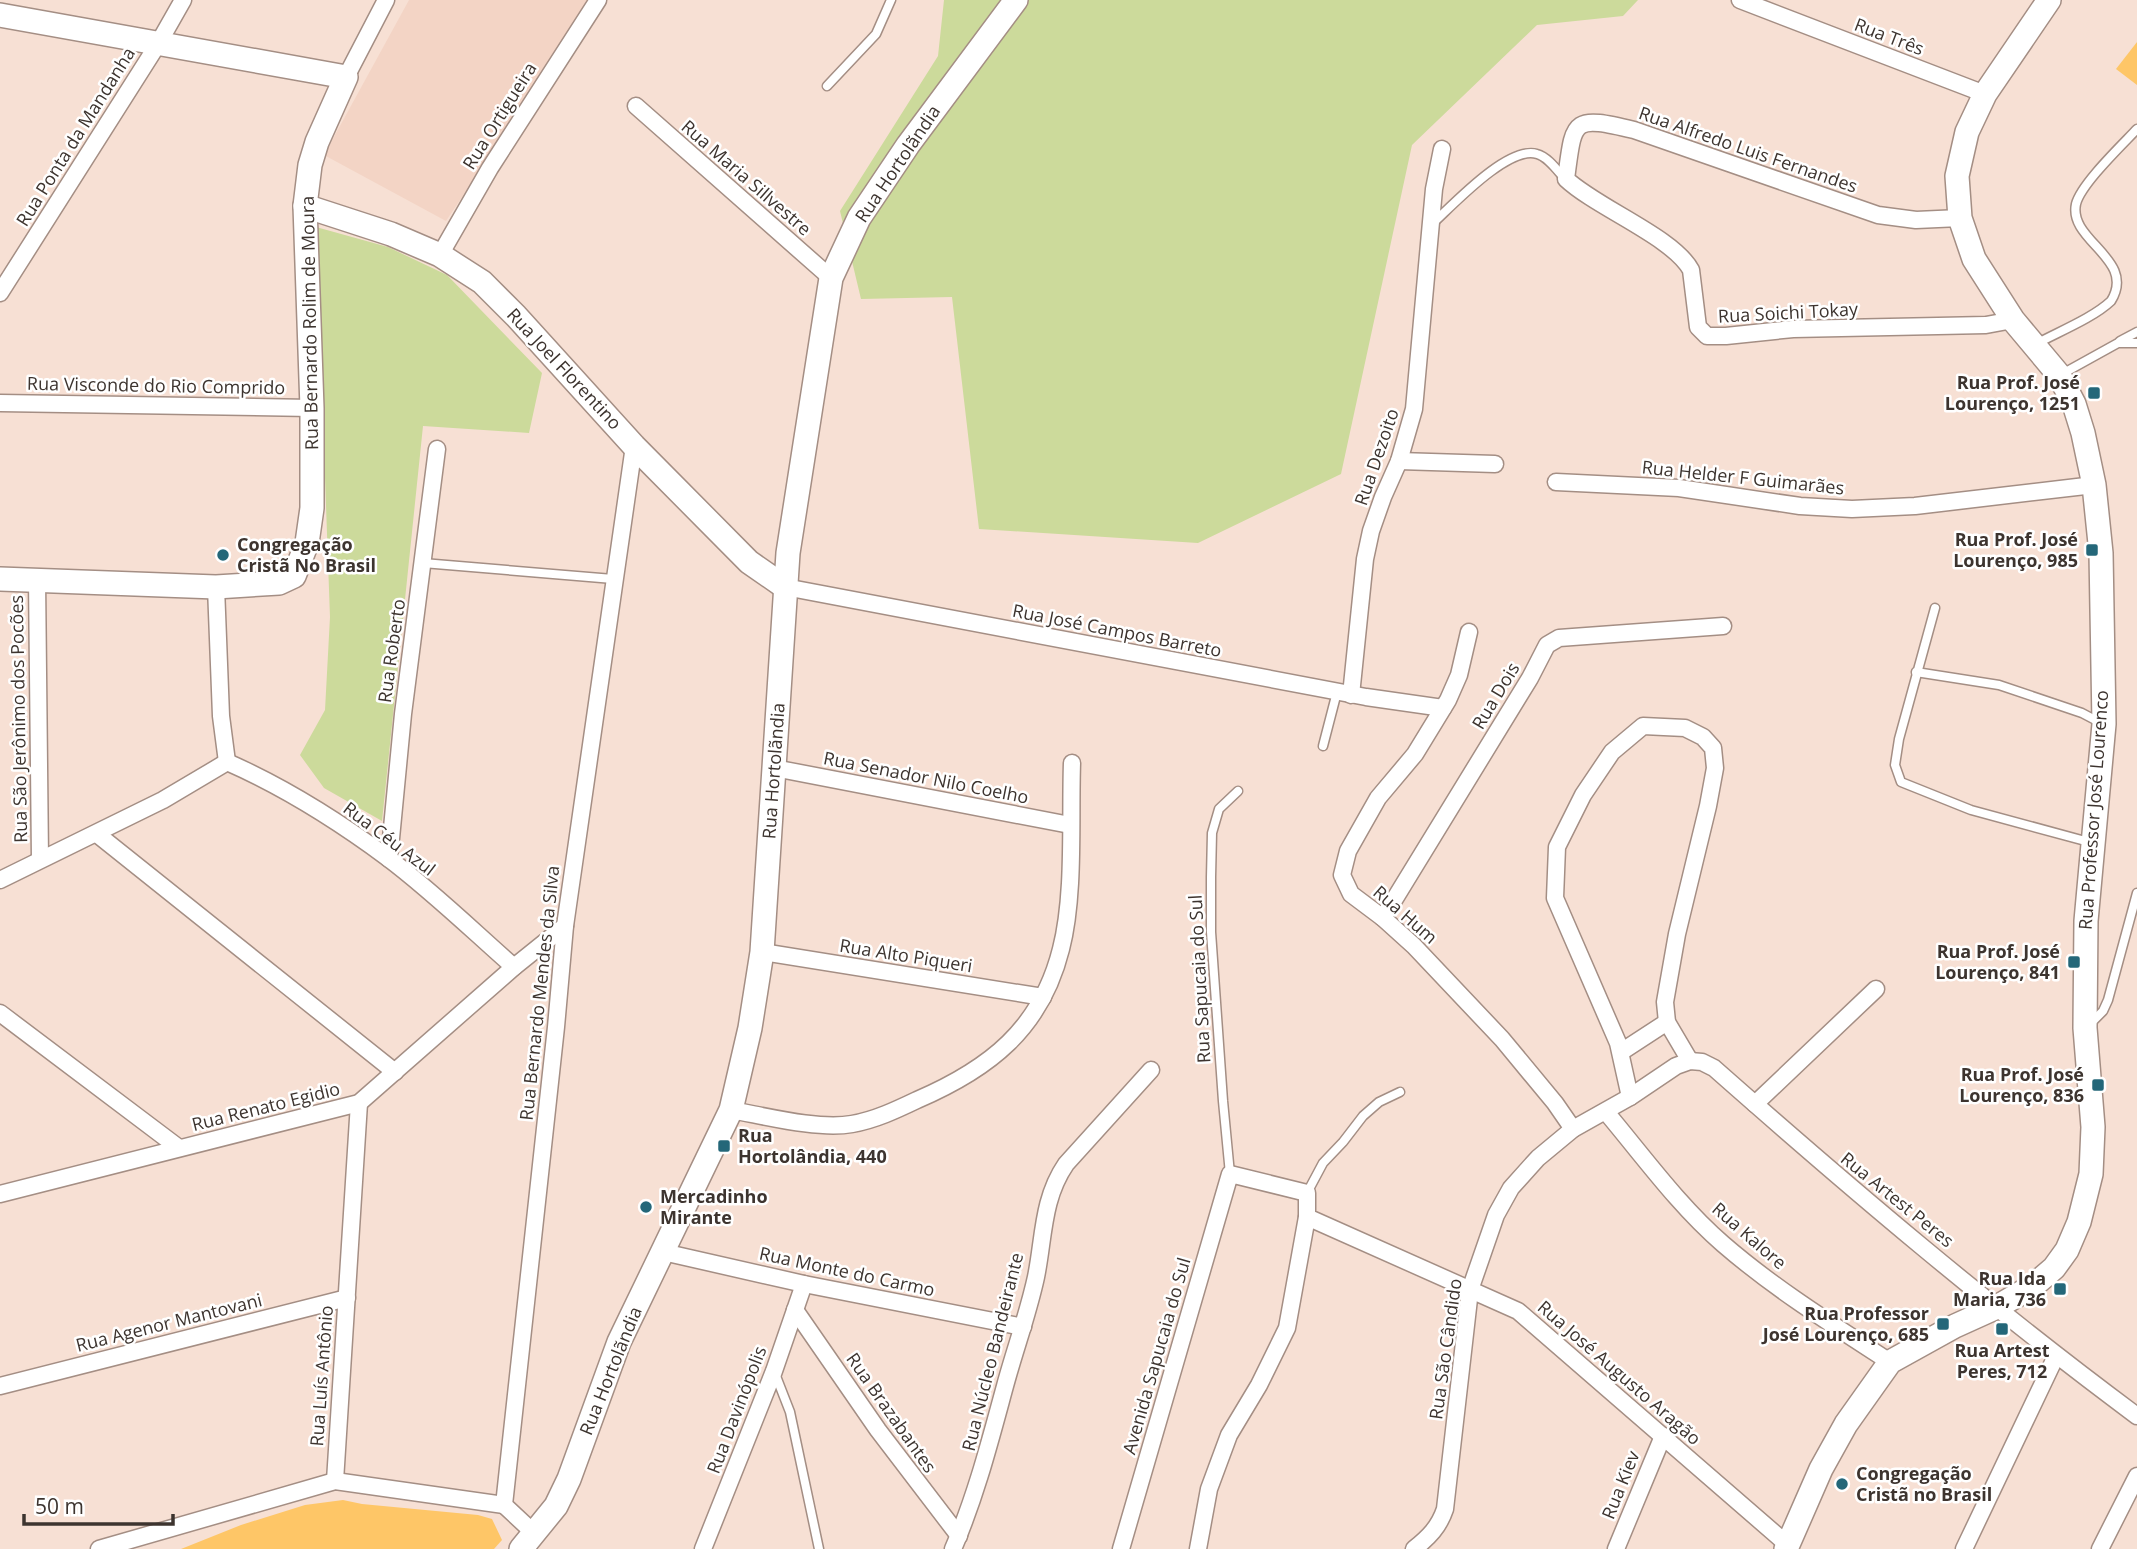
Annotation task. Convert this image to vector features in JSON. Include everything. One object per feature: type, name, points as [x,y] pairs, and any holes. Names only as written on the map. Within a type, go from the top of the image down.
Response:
[{"type":"street","name":"Rua Ponta da Mandanha","points":[[0,293],[158,44],[183,0]]},
{"type":"street","name":"Rua Bernardo Rolim de Moura","points":[[216,587],[279,583],[294,576],[307,543],[312,508],[312,408],[305,206],[310,165],[345,77],[386,0]]},
{"type":"street","name":"Rua Ortigueira","points":[[440,255],[490,168],[598,0]]},
{"type":"street","name":"Rua Hortolãndia","points":[[528,1541],[556,1506],[569,1479],[619,1342],[731,1110],[750,1028],[762,952],[788,553],[831,278],[859,218],[908,145],[1016,0]]},
{"type":"street","name":"Rua Três","points":[[1740,0],[1985,94]]},
{"type":"street","name":"Rua Professor José Lourenco","points":[[1787,1547],[1821,1469],[1846,1424],[1890,1362],[1955,1326],[1997,1307],[2033,1286],[2054,1268],[2067,1250],[2079,1222],[2091,1174],[2093,1127],[2085,1028],[2086,921],[2104,724],[2101,553],[2094,485],[2074,404],[2059,375],[2013,320],[1974,259],[1960,218],[1957,176],[1967,132],[1985,94],[2049,0]]},
{"type":"street","points":[[0,15],[345,77]]},
{"type":"street","name":"Rua Maria Sillvestre","points":[[636,106],[831,278]]},
{"type":"street","name":"Rua Alfredo Luis Fernandes","points":[[1566,179],[1572,136],[1576,127],[1595,122],[1634,130],[1878,215],[1916,220],[1960,218]]},
{"type":"street","name":"Rua Dezoito","points":[[1344,693],[1371,531],[1399,461],[1414,409],[1434,189],[1442,149]]},
{"type":"street","name":"Rua Soichi Tokay","points":[[1566,179],[1579,192],[1663,243],[1686,261],[1692,278],[1698,327],[1707,336],[1793,329],[1986,325],[2013,320]]},
{"type":"street","name":"Rua Joel Florentino","points":[[305,206],[391,234],[440,255],[482,282],[634,446],[749,562],[785,587]]},
{"type":"street","name":"Rua Visconde do Rio Comprido","points":[[0,403],[312,408]]},
{"type":"street","name":"Rua Bernardo Mendes da Silva","points":[[504,1504],[565,926],[634,446]]},
{"type":"street","name":"Rua Roberto","points":[[389,859],[403,715],[437,449]]},
{"type":"street","points":[[1399,461],[1495,464]]},
{"type":"street","name":"Rua Helder F Guimarães","points":[[1556,482],[1679,488],[1800,506],[1852,509],[1915,506],[2094,485]]},
{"type":"street","points":[[0,579],[216,587],[221,716],[227,762],[163,800],[0,880]]},
{"type":"street","name":"Rua São Jerônimo dos Pocões","points":[[37,579],[40,859]]},
{"type":"street","name":"Rua José Campos Barreto","points":[[785,587],[1344,693],[1443,708]]},
{"type":"street","name":"Rua Dois","points":[[1383,918],[1530,678],[1547,645],[1559,638],[1723,626]]},
{"type":"street","name":"Rua Hum","points":[[1469,632],[1459,675],[1443,708],[1415,754],[1378,798],[1348,851],[1342,875],[1351,894],[1414,946],[1502,1039],[1573,1129]]},
{"type":"street","points":[[1643,726],[1685,728],[1703,737],[1713,748],[1715,768],[1668,977],[1665,1002],[1667,1022],[1690,1060],[1676,1066],[1630,1097],[1621,1052],[1555,898],[1557,846],[1583,795],[1612,752],[1643,726]]},
{"type":"street","name":"Rua Céu Azul","points":[[227,762],[292,794],[389,859],[514,967]]},
{"type":"street","points":[[731,1110],[807,1123],[850,1124],[881,1116],[954,1084],[1001,1052],[1023,1028],[1043,997],[1061,950],[1068,910],[1072,763]]},
{"type":"street","name":"Rua Senador Nilo Coelho","points":[[774,768],[1070,825]]},
{"type":"street","points":[[97,834],[395,1072]]},
{"type":"street","name":"Rua Renato Egidio","points":[[0,1194],[359,1103],[514,967],[565,926]]},
{"type":"street","name":"Rua Alto Piqueri","points":[[762,952],[1043,997]]},
{"type":"street","points":[[1755,1104],[1876,989]]},
{"type":"street","points":[[0,1013],[179,1148]]},
{"type":"street","points":[[1621,1052],[1667,1022]]},
{"type":"street","name":"Rua Artest Peres","points":[[1690,1060],[1714,1068],[1826,1167],[2056,1356],[2137,1416]]},
{"type":"street","name":"Rua Núcleo Bandeirante","points":[[956,1542],[982,1472],[1023,1327],[1036,1276],[1048,1201],[1055,1180],[1066,1164],[1151,1070]]},
{"type":"street","name":"Rua São Cândido","points":[[1414,1549],[1430,1536],[1446,1509],[1470,1290],[1496,1215],[1511,1188],[1538,1158],[1573,1129],[1630,1097]]},
{"type":"street","name":"Rua Luís Antônio","points":[[335,1481],[359,1103]]},
{"type":"street","name":"Rua Kalore","points":[[1606,1112],[1670,1188],[1722,1243],[1784,1292],[1890,1362]]},
{"type":"street","points":[[1198,1549],[1209,1489],[1229,1435],[1259,1385],[1287,1328],[1307,1217],[1307,1193],[1230,1174]]},
{"type":"street","name":"Avenida Sapucaia do Sul","points":[[1121,1549],[1230,1174]]},
{"type":"street","name":"Rua José Augusto Aragão","points":[[1307,1217],[1518,1311],[1787,1547]]},
{"type":"street","name":"Rua Monte do Carmo","points":[[663,1252],[804,1284],[1023,1327]]},
{"type":"street","name":"Rua Davinópolis","points":[[704,1549],[774,1371],[804,1284]]},
{"type":"street","name":"Rua Agenor Mantovani","points":[[0,1386],[347,1298]]},
{"type":"street","name":"Rua Brazabantes","points":[[795,1310],[956,1542]]},
{"type":"street","points":[[1964,1549],[2056,1356]]},
{"type":"street","name":"Rua Kiev","points":[[1616,1549],[1662,1436]]},
{"type":"street","points":[[2100,1549],[2137,1476]]},
{"type":"street","points":[[99,1549],[335,1481],[504,1504],[528,1541]]},
{"type":"lane","points":[[827,86],[876,34],[891,0]]},
{"type":"lane","points":[[2033,345],[2102,308],[2119,291],[2123,278],[2120,266],[2082,227],[2076,217],[2076,205],[2081,192],[2137,129]]},
{"type":"lane","points":[[1432,224],[1474,184],[1519,154],[1532,153],[1544,157],[1566,179]]},
{"type":"lane","points":[[2059,375],[2137,332]]},
{"type":"lane","points":[[2118,343],[2137,343]]},
{"type":"lane","points":[[423,563],[613,579]]},
{"type":"lane","points":[[1935,608],[1899,739],[1895,761],[1901,782],[1972,810],[2094,843]]},
{"type":"lane","points":[[1916,672],[1999,685],[2082,713],[2104,724]]},
{"type":"lane","points":[[1323,746],[1344,693]]},
{"type":"lane","name":"Rua Sapucaia do Sul","points":[[1230,1174],[1210,932],[1211,877],[1212,833],[1219,809],[1238,791]]},
{"type":"lane","points":[[2085,1028],[2103,1011],[2108,1000],[2137,893]]},
{"type":"lane","points":[[1307,1193],[1324,1163],[1363,1116],[1380,1102],[1399,1092]]},
{"type":"lane","points":[[774,1371],[790,1412],[819,1549]]},
{"type":"shaded area","points":[[409,0],[594,0],[446,221],[324,155]]},
{"type":"green space","points":[[944,0],[1638,0],[1623,16],[1537,25],[1412,145],[1341,474],[1198,543],[979,529],[952,297],[861,299],[840,211],[938,56]]},
{"type":"green space","points":[[316,227],[388,247],[447,275],[542,373],[529,433],[423,426],[382,821],[324,788],[300,755],[325,710],[330,617]]},
{"type":"building","points":[[2137,42],[2137,85],[2116,69]]},
{"type":"building","points":[[343,1500],[478,1515],[492,1519],[502,1540],[494,1549],[181,1549],[241,1525],[305,1505]]},
{"type":"place","name":"Rua Prof. José Lourenço, 1251","points":[[2094,393]]},
{"type":"place","name":"Rua Prof. José Lourenço, 985","points":[[2092,550]]},
{"type":"place","name":"Congregação Cristã No Brasil","points":[[223,555]]},
{"type":"place","name":"Rua Prof. José Lourenço, 841","points":[[2074,962]]},
{"type":"place","name":"Rua Prof. José Lourenço, 836","points":[[2098,1085]]},
{"type":"place","name":"Rua Hortolândia, 440","points":[[724,1146]]},
{"type":"place","name":"Mercadinho Mirante","points":[[646,1207]]},
{"type":"place","name":"Rua Ida Maria, 736","points":[[2060,1289]]},
{"type":"place","name":"Rua Professor José Lourenço, 685","points":[[1943,1324]]},
{"type":"place","name":"Rua Artest Peres, 712","points":[[2002,1329]]},
{"type":"place","name":"Congregação Cristã no Brasil","points":[[1842,1484]]}]
